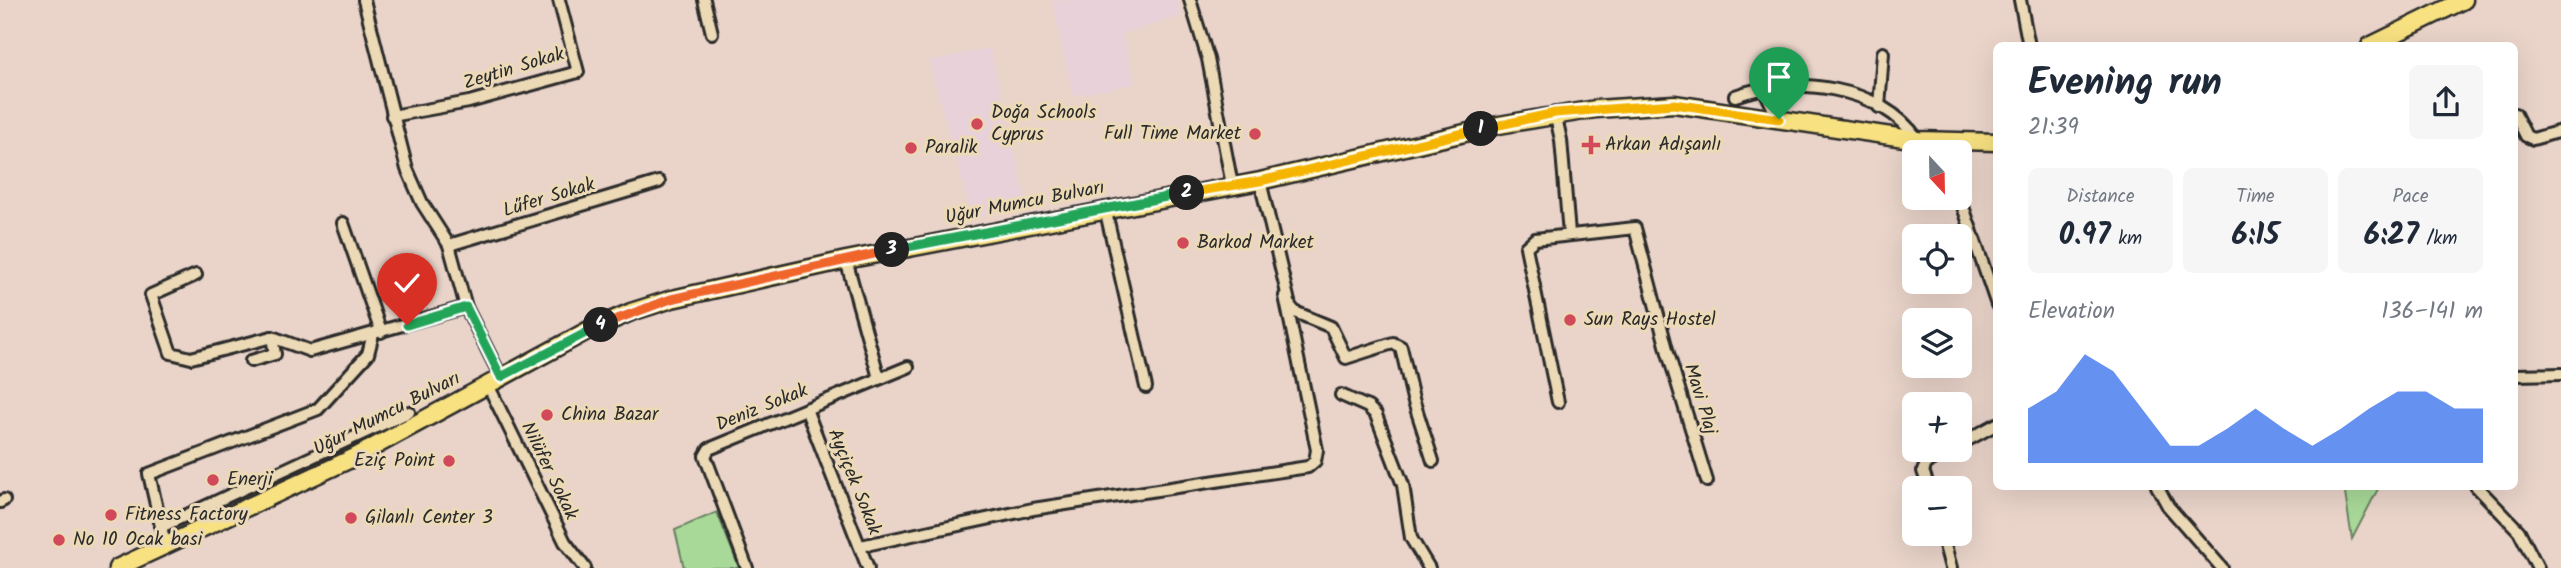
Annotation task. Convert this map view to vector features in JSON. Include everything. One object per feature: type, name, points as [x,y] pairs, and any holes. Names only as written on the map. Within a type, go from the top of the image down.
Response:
[{"type":"main road","points":[[2378,42],[2464,0]]},
{"type":"main road","name":"Uğur Mumcu Bulvarı","points":[[117,568],[355,457],[587,331],[671,299],[846,260],[1105,208],[1260,181],[1555,113],[1674,104],[1918,140]]},
{"type":"main road","name":"Uğur Mumcu Bulvarı","points":[[1972,145],[1993,142]]},
{"type":"street","name":"Nilüfer Sokak","points":[[364,0],[407,169],[422,203],[449,245],[466,307],[494,381],[565,542],[584,568]]},
{"type":"street","name":"Zeytin Sokak","points":[[392,116],[469,102],[578,72],[559,0]]},
{"type":"street","points":[[704,0],[712,33]]},
{"type":"street","points":[[1190,0],[1208,59],[1232,185]]},
{"type":"street","points":[[2020,0],[2028,42]]},
{"type":"street","points":[[1879,107],[1883,54]]},
{"type":"street","points":[[1735,96],[1764,88],[1812,86],[1846,92],[1879,107],[1908,125],[1918,140]]},
{"type":"street","points":[[1764,88],[1779,119]]},
{"type":"street","points":[[1555,113],[1561,140],[1569,234],[1535,239],[1529,243],[1526,252],[1558,402]]},
{"type":"street","points":[[2518,120],[2526,136],[2533,139],[2561,131]]},
{"type":"street","points":[[861,546],[1033,509],[1308,467],[1315,461],[1317,450],[1260,181]]},
{"type":"street","name":"Lűfer Sokak","points":[[449,245],[659,182]]},
{"type":"street","points":[[1105,208],[1146,387]]},
{"type":"street","points":[[1964,210],[1993,293]]},
{"type":"street","points":[[165,544],[149,474],[317,409],[368,354],[377,333],[343,223]]},
{"type":"street","name":"Mavi Plaj","points":[[1569,234],[1635,228],[1668,353],[1707,481]]},
{"type":"street","points":[[846,260],[879,378]]},
{"type":"street","points":[[196,275],[151,295],[171,353],[191,358],[272,337],[310,351],[466,307]]},
{"type":"street","points":[[1285,296],[1294,312],[1331,327],[1346,358],[1393,343],[1401,346],[1413,399],[1433,461]]},
{"type":"street","points":[[251,361],[275,354],[272,337]]},
{"type":"street","name":"Deniz Sokak","points":[[747,568],[705,457],[709,449],[908,367]]},
{"type":"street","points":[[2518,375],[2561,374]]},
{"type":"street","points":[[1341,396],[1368,407],[1376,415],[1403,485],[1411,538],[1429,568]]},
{"type":"street","name":"Ayçiçek Sokak","points":[[806,409],[869,568]]},
{"type":"street","points":[[161,527],[409,412]]},
{"type":"street","points":[[1972,438],[1993,426]]},
{"type":"street","points":[[2159,490],[2168,506],[2222,568]]},
{"type":"street","points":[[2480,490],[2519,531],[2538,568]]},
{"type":"street","points":[[1945,546],[1951,568]]},
{"type":"shaded area","points":[[1052,0],[1176,0],[1181,16],[1122,34],[1135,84],[1073,96]]},
{"type":"shaded area","name":"Doğa Schools Cyprus","points":[[990,48],[1027,205],[972,218],[929,61]]},
{"type":"green space","points":[[2344,490],[2377,490],[2352,539]]},
{"type":"green space","points":[[717,512],[739,568],[684,568],[675,530]]},
{"type":"place","name":"Doğa Schools Cyprus","points":[[977,124]]},
{"type":"place","name":"Full Time Market","points":[[1255,134]]},
{"type":"place","name":"Arkan Adışanlı","points":[[1591,145]]},
{"type":"place","name":"Paralik","points":[[911,148]]},
{"type":"place","name":"Barkod Market","points":[[1183,243]]},
{"type":"place","name":"Sun Rays Hostel","points":[[1570,320]]},
{"type":"place","name":"China Bazar","points":[[547,415]]},
{"type":"place","name":"Eziç Point","points":[[449,461]]},
{"type":"place","name":"Enerji","points":[[213,480]]},
{"type":"place","name":"Fitness Factory","points":[[111,515]]},
{"type":"place","name":"Gilanlı Center 3","points":[[351,518]]},
{"type":"place","name":"No 10 Ocak basi","points":[[59,540]]},
{"type":"route","points":[[407,325],[466,307],[501,377],[587,331],[671,299],[1073,214],[1260,181],[1555,113],[1674,104],[1779,119]]}]
